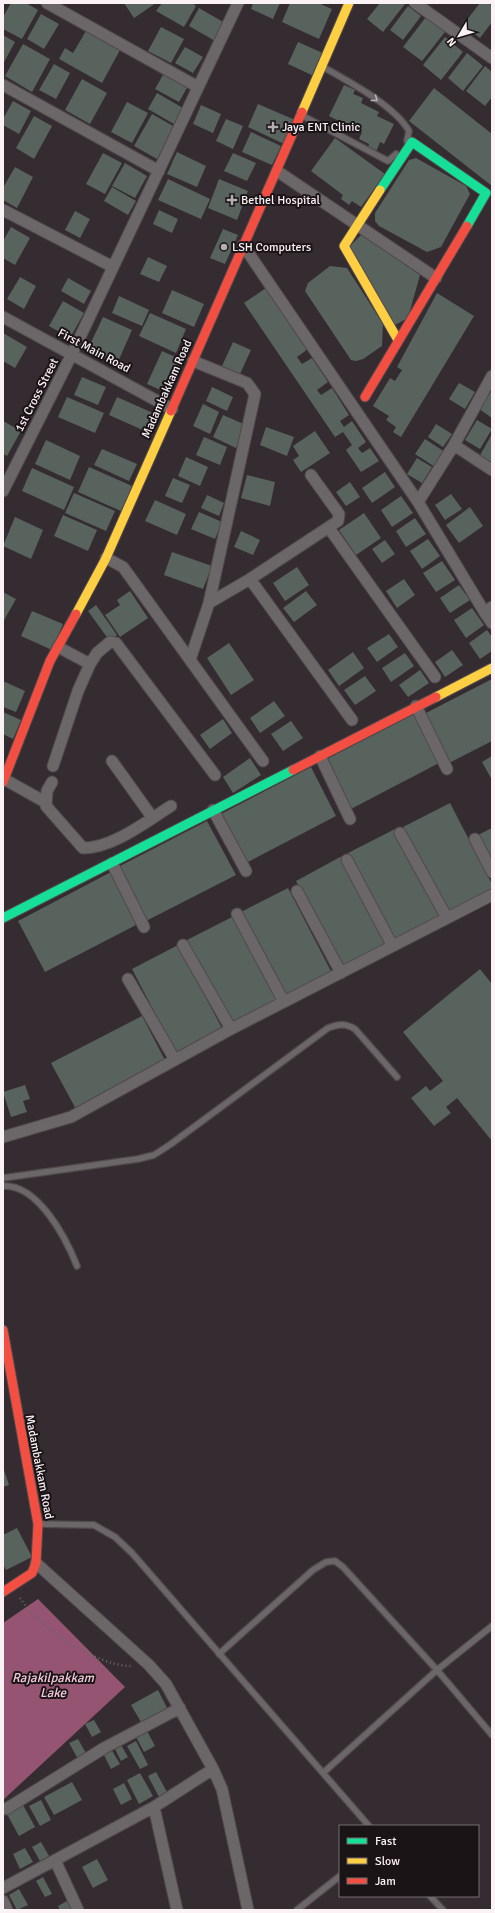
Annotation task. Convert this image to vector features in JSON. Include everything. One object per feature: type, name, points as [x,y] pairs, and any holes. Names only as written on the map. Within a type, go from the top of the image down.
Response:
[{"type":"street","name":"1st Cross Street","points":[[3,491],[72,354],[238,3]]},
{"type":"street","points":[[415,3],[492,58]]},
{"type":"street","points":[[55,5],[198,87]]},
{"type":"street","name":"Madambakkam Road","points":[[4,781],[50,661],[106,558],[301,115],[322,66],[344,5]]},
{"type":"street","points":[[3,85],[159,171]]},
{"type":"street","points":[[365,397],[436,278],[489,195],[412,142],[344,246],[398,340]]},
{"type":"street","points":[[277,170],[436,278]]},
{"type":"street","points":[[3,210],[113,267]]},
{"type":"street","points":[[243,245],[418,502],[488,610],[492,623]]},
{"type":"street","name":"First Main Road","points":[[3,318],[172,409]]},
{"type":"street","points":[[190,660],[209,602],[255,394],[247,383],[193,361]]},
{"type":"street","points":[[418,502],[454,445],[492,376]]},
{"type":"street","points":[[454,445],[492,470]]},
{"type":"street","points":[[209,602],[250,579],[338,521],[339,514],[311,475]]},
{"type":"street","points":[[329,528],[436,677]]},
{"type":"street","points":[[106,558],[123,567],[263,761]]},
{"type":"street","points":[[250,579],[352,720]]},
{"type":"street","points":[[53,766],[78,691],[90,664],[97,653],[110,642],[116,643],[215,775]]},
{"type":"street","points":[[58,647],[90,664]]},
{"type":"street","points":[[3,918],[492,668]]},
{"type":"street","points":[[416,706],[447,769]]},
{"type":"street","points":[[320,756],[350,819]]},
{"type":"street","points":[[112,761],[152,817]]},
{"type":"street","points":[[4,781],[45,802]]},
{"type":"street","points":[[52,782],[47,791],[45,802],[49,812],[84,848],[100,845],[122,836],[171,806]]},
{"type":"street","points":[[214,810],[246,871]]},
{"type":"street","points":[[400,833],[447,918]]},
{"type":"street","points":[[475,839],[492,872]]},
{"type":"street","points":[[347,860],[392,945]]},
{"type":"street","points":[[112,863],[144,927]]},
{"type":"street","points":[[297,891],[341,973]]},
{"type":"street","points":[[3,1137],[71,1117],[231,1029],[492,895]]},
{"type":"street","points":[[237,914],[284,1002]]},
{"type":"street","points":[[183,945],[231,1029]]},
{"type":"street","points":[[128,978],[175,1060]]},
{"type":"street","name":"Madambakkam Road","points":[[3,1330],[29,1481],[38,1524],[36,1563]]},
{"type":"street","points":[[3,1592],[32,1573],[36,1563],[149,1665],[166,1684],[214,1769],[222,1789],[248,1910]]},
{"type":"street","points":[[6,1809],[104,1748],[180,1708]]},
{"type":"street","points":[[3,1888],[154,1808],[214,1769]]},
{"type":"street","points":[[154,1808],[177,1910]]},
{"type":"street","points":[[55,1860],[78,1910]]},
{"type":"street","points":[[3,1901],[7,1910]]},
{"type":"lane","points":[[301,115],[388,161],[395,156],[408,139],[409,131],[404,122],[365,91],[322,66]]},
{"type":"lane","points":[[3,1178],[138,1159],[154,1155],[328,1028],[339,1024],[346,1024],[355,1029],[398,1077]]},
{"type":"lane","points":[[3,1186],[13,1186],[26,1192],[37,1202],[60,1230],[77,1266]]},
{"type":"lane","points":[[38,1524],[94,1525],[115,1537],[132,1553],[368,1825]]},
{"type":"lane","points":[[219,1654],[313,1570],[326,1562],[335,1561],[343,1567],[437,1670],[492,1735]]},
{"type":"lane","points":[[323,1773],[437,1670],[492,1626]]},
{"type":"lane","points":[[297,1910],[339,1877]]},
{"type":"lane","points":[[431,1897],[443,1910]]},
{"type":"path","points":[[12,1586],[24,1604],[41,1621],[89,1654],[128,1666],[149,1665]]},
{"type":"water","name":"Rajakilpakkam Lake","points":[[38,1599],[125,1687],[3,1800],[3,1623]]},
{"type":"building","points":[[11,3],[26,3],[38,10],[22,39],[3,29],[3,17]]},
{"type":"building","points":[[124,3],[156,3],[134,18]]},
{"type":"building","points":[[162,3],[192,3],[196,6],[184,27],[156,11]]},
{"type":"building","points":[[253,3],[280,3],[273,19],[251,9]]},
{"type":"building","points":[[290,3],[318,3],[332,9],[319,39],[282,22]]},
{"type":"building","points":[[380,3],[405,4],[383,32],[367,19]]},
{"type":"building","points":[[480,3],[488,3],[492,6],[492,22],[480,38],[463,25]]},
{"type":"building","points":[[408,6],[421,16],[403,40],[390,30]]},
{"type":"building","points":[[199,8],[225,23],[215,41],[189,26]]},
{"type":"building","points":[[41,14],[59,24],[44,49],[27,39]]},
{"type":"building","points":[[426,17],[445,32],[422,61],[403,47]]},
{"type":"building","points":[[161,27],[184,39],[171,63],[148,51]]},
{"type":"building","points":[[86,31],[120,50],[102,83],[59,59],[65,48],[73,53]]},
{"type":"building","points":[[3,35],[15,42],[3,64]]},
{"type":"building","points":[[445,37],[463,52],[441,80],[423,65]]},
{"type":"building","points":[[298,42],[325,54],[316,77],[288,64]]},
{"type":"building","points":[[23,44],[50,59],[32,92],[5,76]]},
{"type":"building","points":[[185,47],[203,57],[193,73],[175,63]]},
{"type":"building","points":[[467,53],[483,66],[463,91],[448,78]]},
{"type":"building","points":[[54,64],[70,73],[56,99],[39,90]]},
{"type":"building","points":[[485,66],[492,72],[492,97],[485,106],[466,91]]},
{"type":"building","points":[[164,73],[188,86],[179,102],[155,89]]},
{"type":"building","points":[[82,79],[107,93],[90,124],[65,110]]},
{"type":"building","points":[[344,85],[355,90],[353,94],[363,98],[361,103],[379,112],[377,116],[394,124],[384,144],[380,142],[376,152],[368,148],[369,144],[359,139],[362,132],[354,128],[352,133],[345,130],[347,125],[329,116]]},
{"type":"building","points":[[434,88],[492,134],[492,186],[409,121]]},
{"type":"building","points":[[157,93],[183,108],[174,124],[148,109]]},
{"type":"building","points":[[13,101],[31,111],[19,134],[3,125],[3,119]]},
{"type":"building","points":[[127,102],[148,113],[132,143],[111,132]]},
{"type":"building","points":[[258,104],[295,120],[284,144],[248,127]]},
{"type":"building","points":[[201,105],[221,114],[213,133],[193,124]]},
{"type":"building","points":[[152,114],[175,127],[157,159],[134,146]]},
{"type":"building","points":[[34,116],[52,126],[34,159],[16,148]]},
{"type":"building","points":[[226,119],[243,126],[233,149],[216,141]]},
{"type":"building","points":[[251,132],[281,146],[272,165],[242,152]]},
{"type":"building","points":[[335,138],[385,174],[361,207],[352,201],[349,205],[341,199],[343,195],[311,171]]},
{"type":"building","points":[[177,152],[206,166],[197,187],[167,174]]},
{"type":"building","points":[[103,153],[122,163],[105,194],[86,184]]},
{"type":"building","points":[[233,153],[256,163],[247,181],[224,171]]},
{"type":"building","points":[[416,158],[466,186],[470,194],[441,247],[427,252],[379,226],[375,221],[375,213],[409,160]]},
{"type":"building","points":[[125,163],[147,176],[135,198],[112,186]]},
{"type":"building","points":[[15,167],[33,177],[17,208],[3,200],[3,188]]},
{"type":"building","points":[[168,179],[210,199],[201,219],[158,200]]},
{"type":"building","points":[[219,179],[248,191],[237,220],[208,208]]},
{"type":"building","points":[[112,187],[136,201],[128,215],[104,201]]},
{"type":"building","points":[[159,210],[178,219],[172,233],[153,224]]},
{"type":"building","points":[[75,211],[90,219],[80,238],[65,230]]},
{"type":"building","points":[[11,227],[30,238],[15,265],[3,258],[3,241]]},
{"type":"building","name":"LSH Computers","points":[[223,229],[238,235],[225,264],[210,258]]},
{"type":"building","points":[[362,234],[420,275],[408,318],[395,325],[349,247]]},
{"type":"building","points":[[148,257],[167,266],[159,282],[140,274]]},
{"type":"building","points":[[330,266],[347,268],[383,324],[382,346],[363,359],[356,361],[351,360],[305,291],[308,283]]},
{"type":"building","points":[[20,277],[36,286],[24,309],[7,299]]},
{"type":"building","points":[[68,278],[91,291],[84,304],[61,291]]},
{"type":"building","points":[[266,288],[308,349],[297,357],[302,364],[312,358],[328,382],[317,390],[321,395],[332,388],[349,415],[340,421],[344,427],[352,421],[366,442],[358,448],[362,453],[370,448],[379,461],[361,472],[346,450],[352,445],[343,432],[335,437],[244,303]]},
{"type":"building","points":[[172,290],[204,304],[194,327],[162,313]]},
{"type":"building","points":[[437,293],[474,316],[401,437],[393,432],[396,427],[386,420],[389,416],[373,406],[390,378],[395,381],[402,370],[397,367]]},
{"type":"building","points":[[119,296],[149,310],[142,326],[112,313]]},
{"type":"building","points":[[63,301],[84,313],[70,338],[49,326]]},
{"type":"building","points":[[150,313],[186,329],[176,353],[139,336]]},
{"type":"building","points":[[103,317],[132,330],[117,364],[87,351]]},
{"type":"building","points":[[3,333],[27,347],[15,368],[3,361]]},
{"type":"building","points":[[233,342],[251,350],[240,374],[222,366]]},
{"type":"building","points":[[162,351],[182,360],[167,393],[147,384]]},
{"type":"building","points":[[82,377],[106,387],[98,405],[74,395]]},
{"type":"building","points":[[459,383],[475,392],[465,409],[449,399]]},
{"type":"building","points":[[212,387],[233,397],[227,411],[206,401]]},
{"type":"building","points":[[492,390],[492,418],[479,409]]},
{"type":"building","points":[[67,397],[104,413],[95,433],[58,417]]},
{"type":"building","points":[[117,397],[153,413],[145,431],[109,415]]},
{"type":"building","points":[[203,404],[219,412],[210,434],[193,426]]},
{"type":"building","points":[[223,415],[246,425],[236,448],[213,437]]},
{"type":"building","points":[[477,420],[492,429],[480,449],[465,440]]},
{"type":"building","points":[[3,421],[21,431],[7,456],[3,454]]},
{"type":"building","points":[[436,424],[452,434],[443,447],[428,437]]},
{"type":"building","points":[[266,427],[294,437],[287,456],[260,445]]},
{"type":"building","points":[[315,431],[330,453],[301,472],[293,460],[299,456],[293,446]]},
{"type":"building","points":[[492,434],[492,465],[479,457]]},
{"type":"building","points":[[204,437],[227,447],[220,465],[196,455]]},
{"type":"building","points":[[425,439],[445,452],[435,467],[415,454]]},
{"type":"building","points":[[46,440],[80,456],[70,480],[35,464]]},
{"type":"building","points":[[102,449],[137,464],[129,481],[94,465]]},
{"type":"building","points":[[186,457],[208,467],[200,486],[178,476]]},
{"type":"building","points":[[417,458],[432,467],[422,483],[407,474]]},
{"type":"building","points":[[89,467],[132,486],[121,511],[78,492]]},
{"type":"building","points":[[32,468],[74,487],[64,510],[22,491]]},
{"type":"building","points":[[385,472],[395,487],[372,503],[362,488]]},
{"type":"building","points":[[247,475],[275,482],[270,506],[241,498]]},
{"type":"building","points":[[173,478],[190,485],[182,503],[165,496]]},
{"type":"building","points":[[350,482],[360,497],[346,506],[336,492]]},
{"type":"building","points":[[74,493],[115,511],[106,531],[65,513]]},
{"type":"building","points":[[451,494],[462,509],[445,520],[435,505]]},
{"type":"building","points":[[207,495],[224,503],[219,516],[201,508]]},
{"type":"building","points":[[401,496],[413,513],[392,527],[381,510]]},
{"type":"building","points":[[155,500],[186,514],[177,535],[145,521]]},
{"type":"building","points":[[470,507],[483,526],[459,543],[446,525]]},
{"type":"building","points":[[199,512],[222,522],[215,539],[191,529]]},
{"type":"building","points":[[364,513],[381,538],[356,555],[339,530]]},
{"type":"building","points":[[63,515],[97,530],[88,551],[54,536]]},
{"type":"building","points":[[15,517],[43,530],[31,559],[3,546]]},
{"type":"building","points":[[415,518],[426,534],[406,547],[396,531]]},
{"type":"building","points":[[241,531],[260,540],[253,555],[234,547]]},
{"type":"building","points":[[428,539],[440,556],[422,569],[410,551]]},
{"type":"building","points":[[385,540],[395,554],[382,563],[372,549]]},
{"type":"building","points":[[172,552],[212,566],[203,589],[164,575]]},
{"type":"building","points":[[442,561],[455,580],[436,592],[423,573]]},
{"type":"building","points":[[297,567],[309,585],[285,601],[273,583]]},
{"type":"building","points":[[404,579],[415,595],[397,608],[386,591]]},
{"type":"building","points":[[459,585],[470,600],[450,613],[440,598]]},
{"type":"building","points":[[130,591],[148,618],[120,637],[105,615],[120,605],[117,600]]},
{"type":"building","points":[[306,591],[317,605],[294,622],[283,608]]},
{"type":"building","points":[[3,592],[16,599],[3,622]]},
{"type":"building","points":[[96,605],[117,635],[109,640],[88,611]]},
{"type":"building","points":[[472,608],[484,625],[466,638],[454,620]]},
{"type":"building","points":[[32,611],[63,624],[52,650],[21,636]]},
{"type":"building","points":[[487,630],[492,637],[492,651],[480,659],[469,643]]},
{"type":"building","points":[[389,634],[398,647],[377,662],[367,648]]},
{"type":"building","points":[[229,643],[254,680],[231,695],[207,658]]},
{"type":"building","points":[[452,650],[463,665],[445,677],[435,662]]},
{"type":"building","points":[[353,652],[364,668],[339,686],[328,670]]},
{"type":"building","points":[[405,653],[414,666],[391,682],[382,668]]},
{"type":"building","points":[[420,670],[429,683],[408,697],[399,685]]},
{"type":"building","points":[[365,676],[376,691],[355,705],[344,690]]},
{"type":"building","points":[[492,679],[492,741],[449,763],[424,714]]},
{"type":"building","points":[[3,681],[25,691],[16,712],[3,707]]},
{"type":"building","points":[[274,701],[285,716],[260,733],[250,718]]},
{"type":"building","points":[[3,712],[21,720],[13,739],[3,734]]},
{"type":"building","points":[[414,714],[439,763],[349,810],[323,761]]},
{"type":"building","points":[[223,719],[232,733],[210,749],[200,735]]},
{"type":"building","points":[[291,721],[303,738],[283,751],[271,734]]},
{"type":"building","points":[[492,756],[492,780],[482,762]]},
{"type":"building","points":[[250,758],[261,775],[233,793],[223,777]]},
{"type":"building","points":[[311,767],[336,816],[246,863],[221,814]]},
{"type":"building","points":[[450,803],[492,884],[492,892],[449,915],[403,827]]},
{"type":"building","points":[[207,821],[236,875],[146,921],[118,867]]},
{"type":"building","points":[[492,828],[492,863],[478,835]]},
{"type":"building","points":[[395,829],[440,916],[394,940],[348,853]]},
{"type":"building","points":[[342,856],[387,943],[341,967],[296,881]]},
{"type":"building","points":[[111,872],[138,924],[45,972],[18,921]]},
{"type":"building","points":[[288,888],[333,975],[287,999],[241,912]]},
{"type":"building","points":[[234,916],[279,1003],[233,1027],[187,940]]},
{"type":"building","points":[[178,945],[224,1032],[177,1056],[132,969]]},
{"type":"building","points":[[480,969],[492,984],[492,1141],[457,1098],[446,1107],[451,1113],[434,1126],[411,1098],[426,1086],[430,1091],[443,1081],[403,1032]]},
{"type":"building","points":[[142,1016],[167,1064],[77,1111],[51,1063]]},
{"type":"building","points":[[25,1085],[30,1099],[23,1101],[27,1112],[11,1117],[3,1092]]},
{"type":"building","points":[[3,1467],[9,1485],[3,1487]]},
{"type":"building","points":[[17,1528],[32,1557],[6,1570],[3,1564],[3,1535]]},
{"type":"building","points":[[158,1690],[167,1708],[141,1722],[131,1705]]},
{"type":"building","points":[[94,1720],[101,1732],[92,1737],[85,1724]]},
{"type":"building","points":[[145,1727],[155,1746],[144,1752],[134,1733]]},
{"type":"building","points":[[78,1739],[87,1755],[78,1759],[69,1743]]},
{"type":"building","points":[[136,1741],[148,1765],[140,1769],[127,1746]]},
{"type":"building","points":[[121,1745],[128,1757],[121,1761],[115,1749]]},
{"type":"building","points":[[111,1749],[120,1764],[111,1769],[103,1753]]},
{"type":"building","points":[[156,1772],[167,1792],[159,1797],[148,1776]]},
{"type":"building","points":[[140,1773],[153,1796],[139,1804],[127,1780]]},
{"type":"building","points":[[72,1782],[82,1800],[54,1815],[44,1797]]},
{"type":"building","points":[[124,1783],[132,1799],[121,1805],[113,1789]]},
{"type":"building","points":[[41,1800],[51,1820],[40,1826],[29,1806]]},
{"type":"building","points":[[23,1805],[35,1827],[19,1836],[7,1814]]},
{"type":"building","points":[[41,1842],[49,1856],[40,1861],[32,1847]]},
{"type":"building","points":[[25,1848],[33,1862],[20,1869],[13,1854]]},
{"type":"building","points":[[97,1859],[108,1880],[93,1888],[82,1867]]},
{"type":"building","points":[[43,1877],[52,1894],[45,1897],[36,1881]]},
{"type":"building","points":[[19,1889],[28,1905],[17,1910],[9,1895]]},
{"type":"building","points":[[67,1901],[72,1910],[60,1910],[58,1906]]},
{"type":"traffic: fast","points":[[380,190],[412,142],[486,193],[467,226]]},
{"type":"traffic: fast","points":[[3,918],[293,770]]},
{"type":"traffic: slow","points":[[302,112],[349,3]]},
{"type":"traffic: slow","points":[[380,190],[344,246],[398,340]]},
{"type":"traffic: slow","points":[[76,614],[106,558],[171,411]]},
{"type":"traffic: slow","points":[[436,697],[492,668]]},
{"type":"traffic: jam","points":[[171,411],[302,112]]},
{"type":"traffic: jam","points":[[365,397],[467,226]]},
{"type":"traffic: jam","points":[[3,782],[50,661],[76,614]]},
{"type":"traffic: jam","points":[[293,770],[436,697]]},
{"type":"traffic: jam","points":[[3,1330],[38,1524],[36,1563],[32,1573],[3,1592]]},
{"type":"place","name":"Jaya ENT Clinic","points":[[273,127]]},
{"type":"place","name":"Bethel Hospital","points":[[232,200]]},
{"type":"place","name":"LSH Computers","points":[[224,247]]}]
